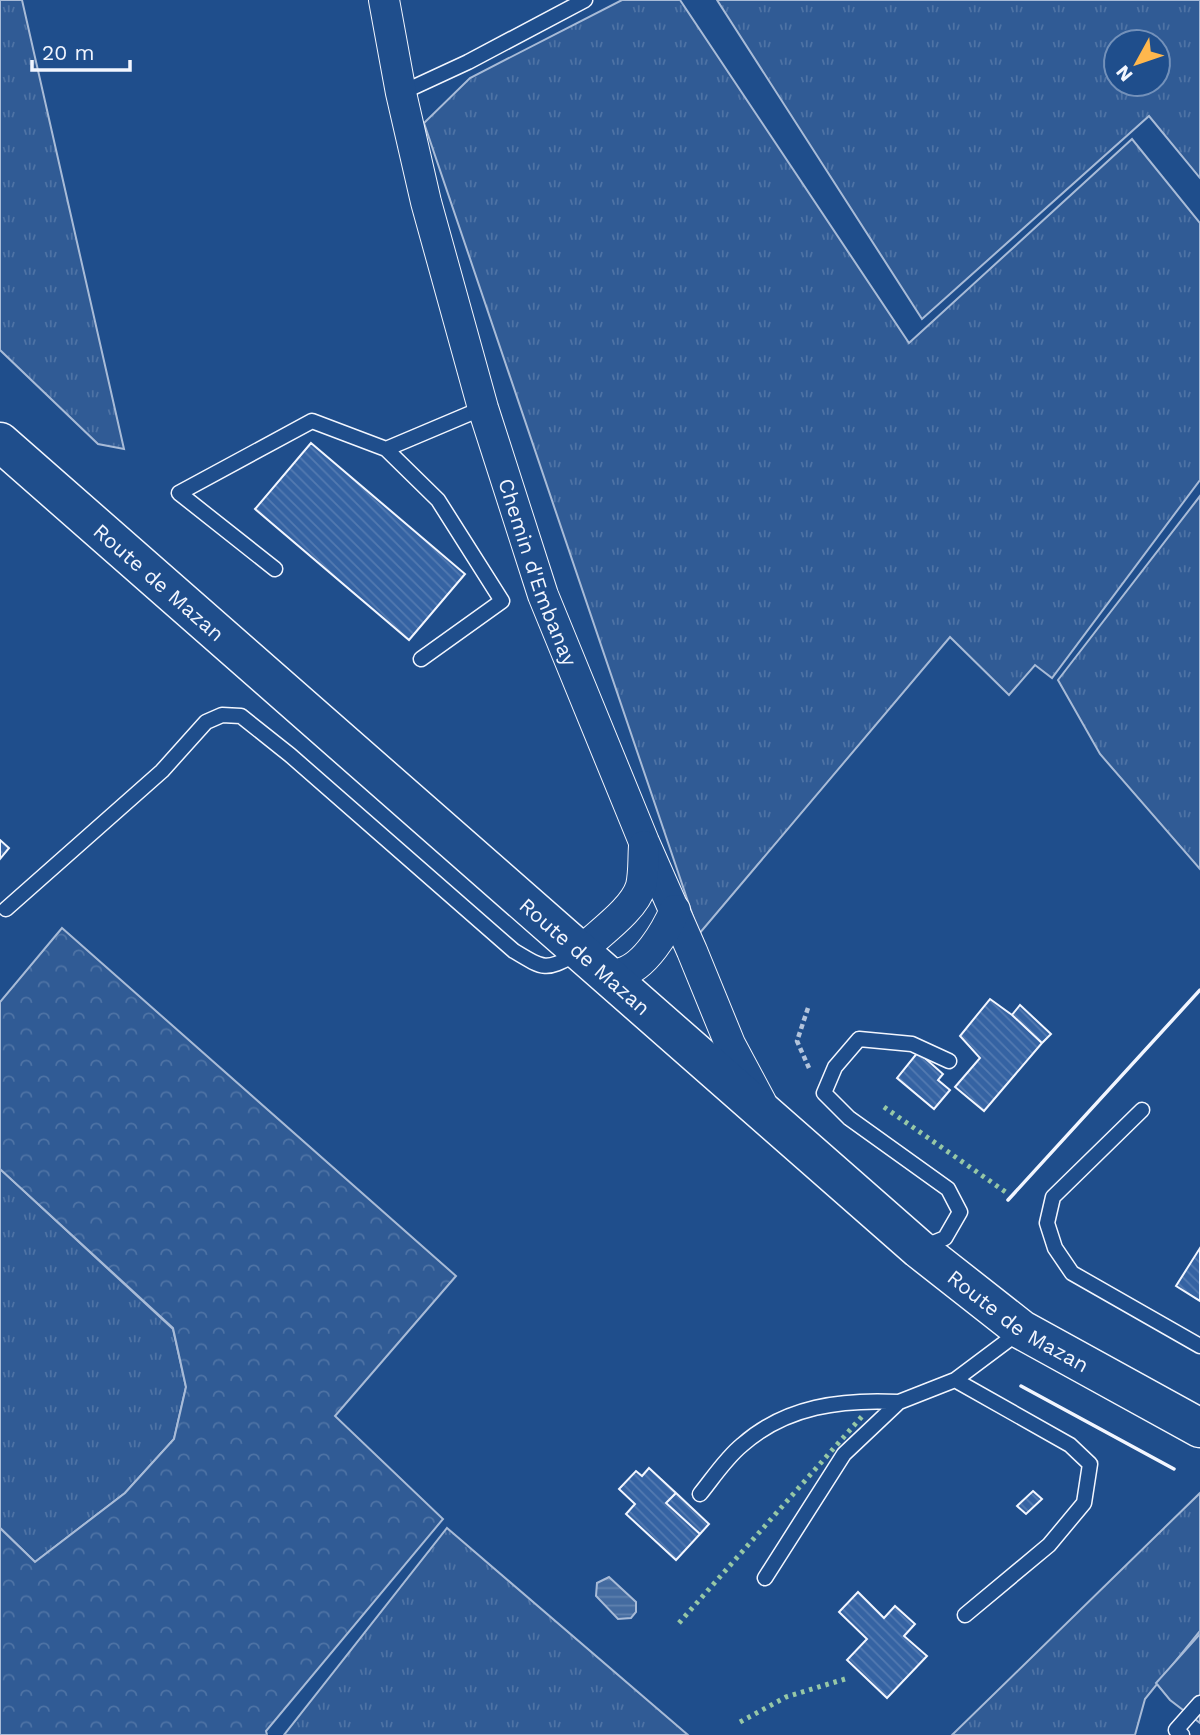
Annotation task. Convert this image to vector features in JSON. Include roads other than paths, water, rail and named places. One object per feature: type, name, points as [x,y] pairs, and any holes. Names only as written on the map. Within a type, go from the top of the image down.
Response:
[{"type":"main road","name":"Route de Mazan","points":[[0,442],[919,1249],[1022,1329],[1200,1428]]},
{"type":"street","name":"Chemin d'Embanay","points":[[384,0],[401,93],[426,202],[483,408],[543,595],[730,1044],[770,1118]]},
{"type":"street","points":[[644,842],[640,889],[592,963],[620,974],[631,969],[659,941],[675,910]]},
{"type":"lane","points":[[401,93],[468,62],[585,0]]},
{"type":"lane","points":[[386,449],[483,408]]},
{"type":"lane","points":[[275,569],[179,493],[312,421],[386,449],[438,500],[502,601],[421,659]]},
{"type":"lane","points":[[6,909],[162,771],[206,722],[222,715],[241,716],[290,755],[514,951],[540,966],[592,963]]},
{"type":"lane","points":[[919,1249],[945,1238],[960,1212],[948,1189],[849,1118],[824,1093],[835,1067],[859,1039],[912,1044],[949,1061]]},
{"type":"lane","points":[[1142,1110],[1054,1198],[1047,1223],[1055,1248],[1072,1273],[1200,1346]]},
{"type":"lane","points":[[765,1578],[844,1454],[899,1402],[955,1380],[1022,1329]]},
{"type":"lane","points":[[955,1380],[1070,1446],[1090,1464],[1084,1503],[1049,1545],[965,1615]]},
{"type":"lane","points":[[700,1494],[740,1446],[775,1420],[813,1407],[862,1400],[899,1402]]},
{"type":"lane","points":[[1182,1735],[1176,1730],[1200,1703]]}]
